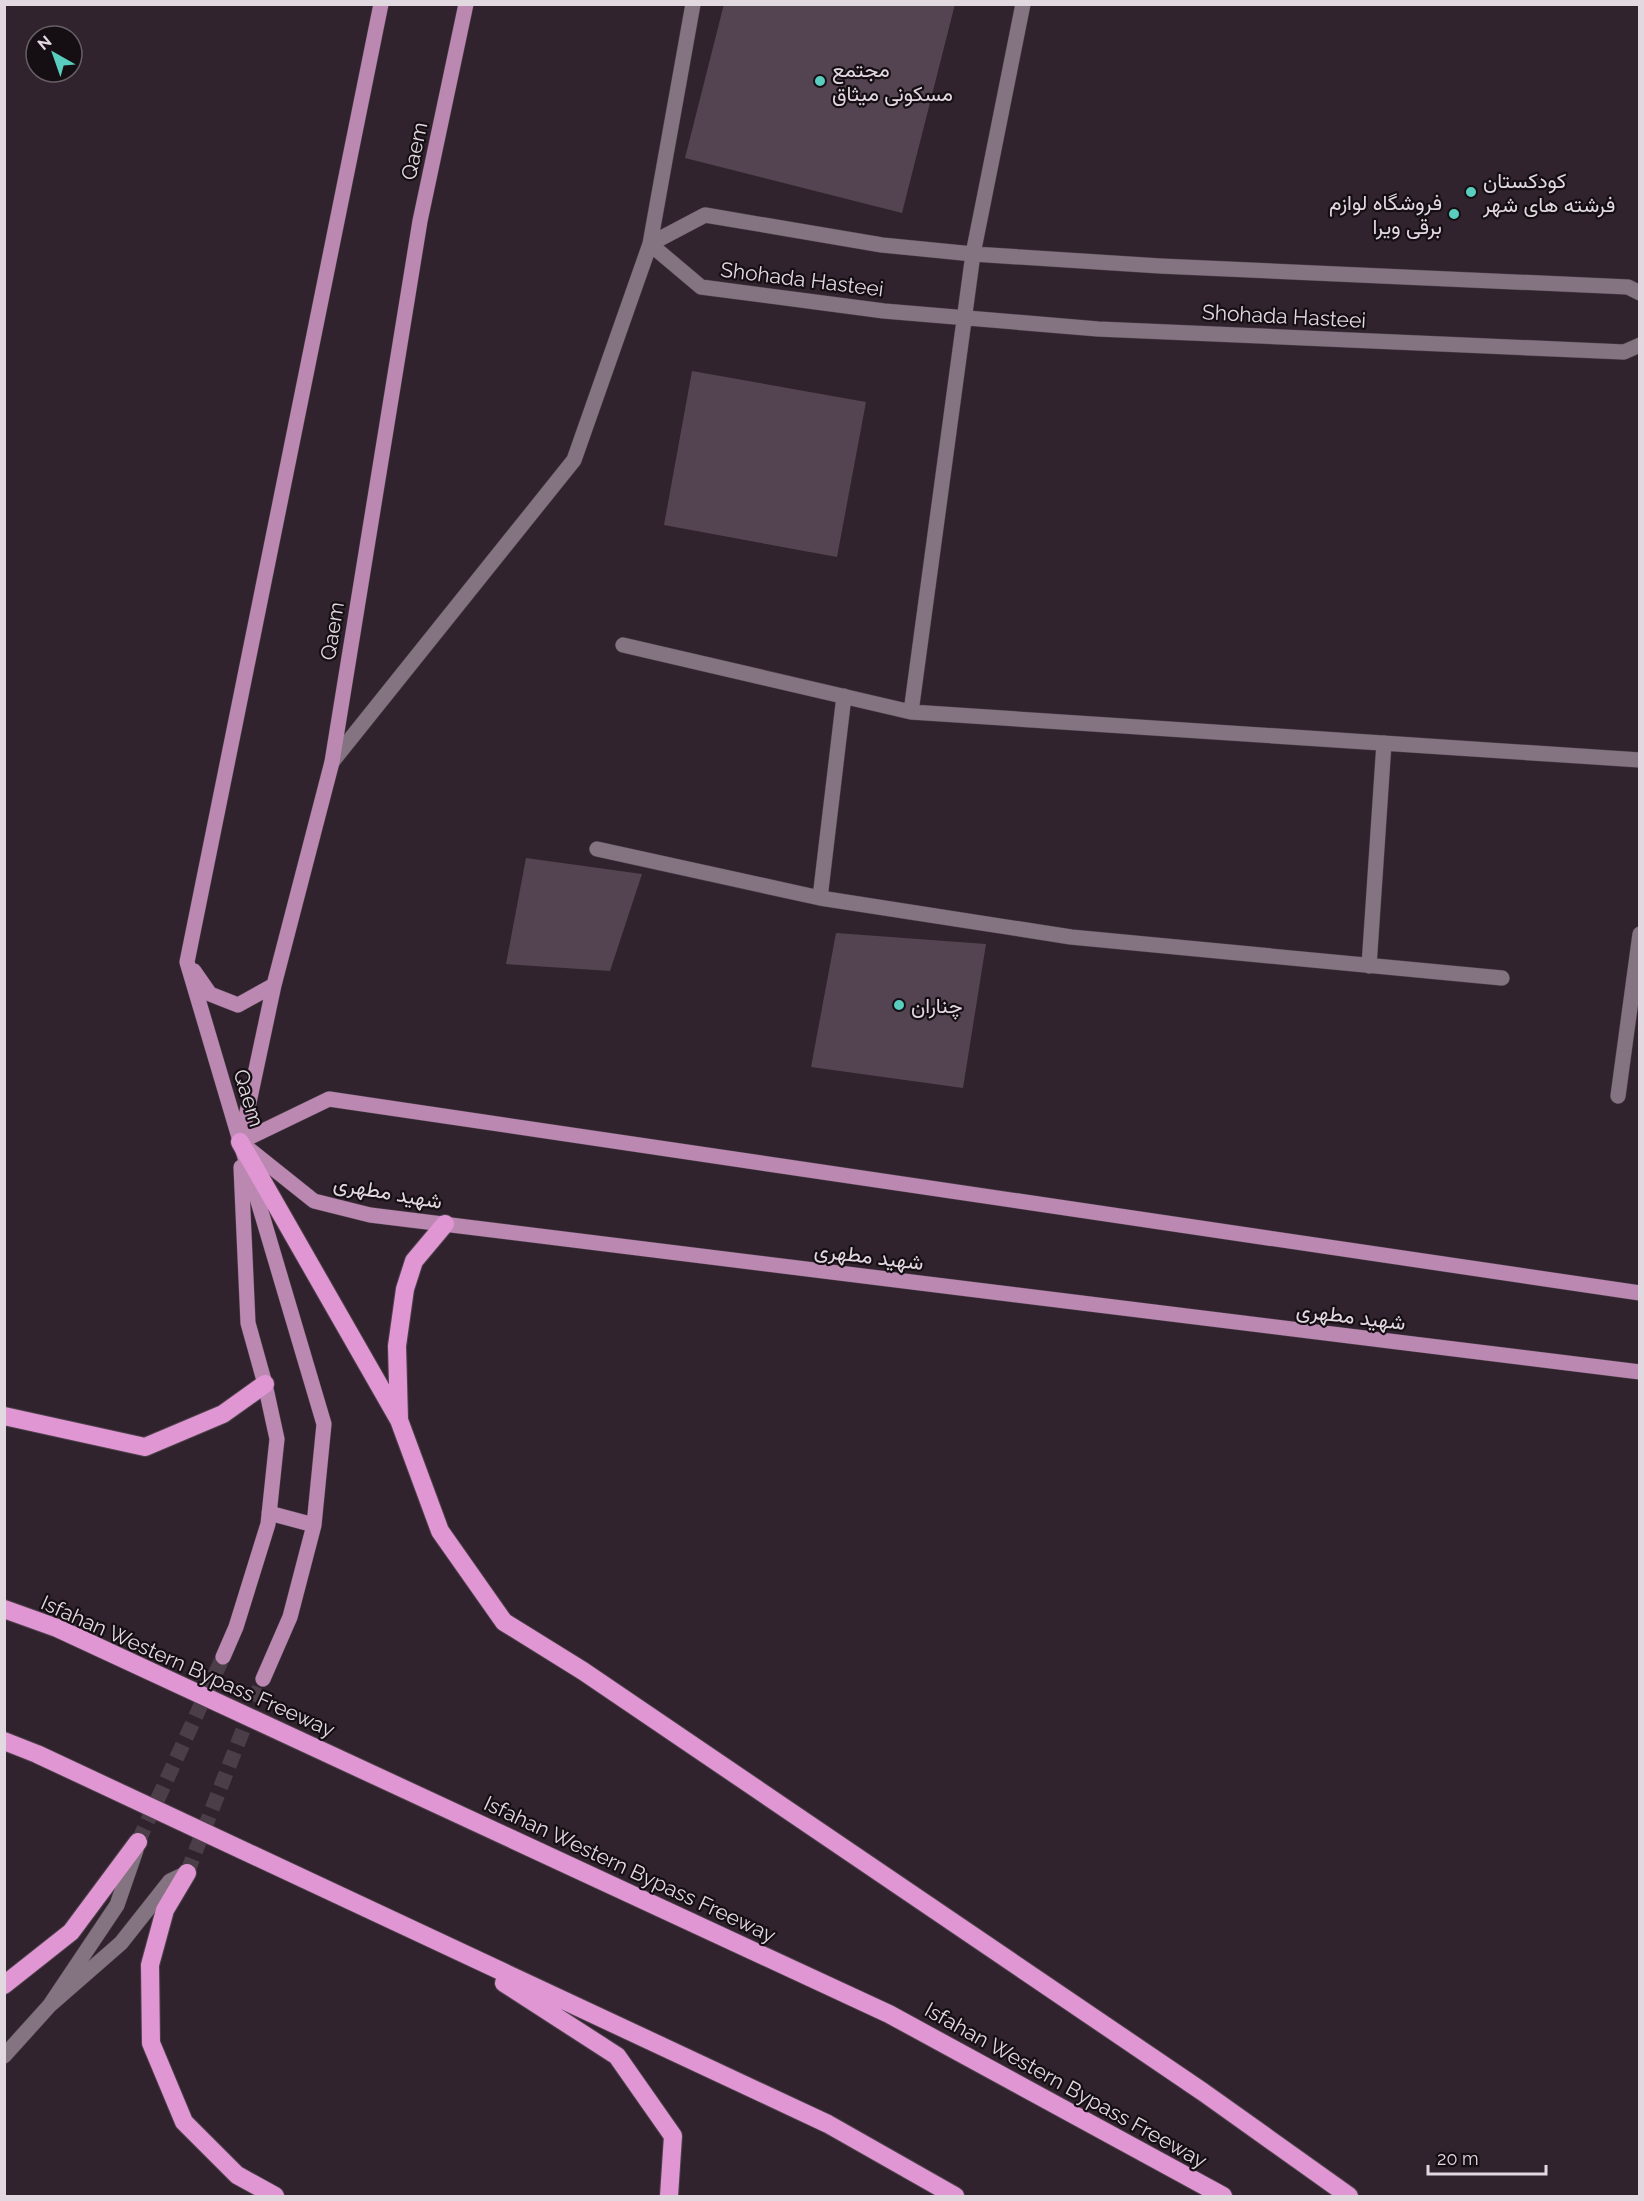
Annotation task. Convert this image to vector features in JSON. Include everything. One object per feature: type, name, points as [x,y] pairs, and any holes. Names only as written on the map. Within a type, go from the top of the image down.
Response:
[{"type":"highway","points":[[240,1142],[399,1420],[440,1531],[504,1622],[593,1677],[1114,2032],[1349,2196]]},
{"type":"highway","points":[[399,1420],[397,1346],[405,1289],[414,1261],[444,1224]]},
{"type":"highway","points":[[4,1416],[145,1447],[223,1414],[265,1384]]},
{"type":"highway","name":"Isfahan Western Bypass Freeway","points":[[4,1609],[68,1633],[889,2014],[1223,2196]]},
{"type":"highway","points":[[4,1741],[37,1754],[828,2124],[955,2196]]},
{"type":"highway","points":[[4,1985],[71,1932],[138,1842]]},
{"type":"highway","points":[[187,1873],[165,1910],[150,1965],[151,2043],[184,2122],[237,2175],[275,2196]]},
{"type":"highway","points":[[447,1946],[617,2056],[673,2136],[669,2196]]},
{"type":"main road","name":"Qaem","points":[[240,1142],[187,962],[381,4]]},
{"type":"main road","name":"Qaem","points":[[240,1142],[274,985],[332,762],[420,221],[466,4]]},
{"type":"main road","points":[[187,962],[210,994],[238,1005],[274,985]]},
{"type":"main road","points":[[240,1142],[329,1099],[1640,1293]]},
{"type":"main road","points":[[223,1657],[236,1627],[268,1524],[277,1439],[248,1323],[240,1142]]},
{"type":"main road","points":[[240,1142],[324,1424],[314,1525],[290,1617],[263,1678]]},
{"type":"main road","name":"شهید مطهری","points":[[240,1142],[314,1200],[370,1215],[1640,1372]]},
{"type":"main road","points":[[269,1513],[314,1525]]},
{"type":"street","points":[[332,762],[574,460],[650,244],[693,4]]},
{"type":"street","points":[[911,712],[963,316],[973,254],[1023,4]]},
{"type":"street","name":"Shohada Hasteei","points":[[1640,293],[1628,286],[1160,266],[973,254],[882,244],[705,215],[650,244],[700,287],[884,311],[1098,329],[1624,352],[1640,345]]},
{"type":"street","points":[[623,645],[911,712],[1640,760]]},
{"type":"street","points":[[820,898],[844,696]]},
{"type":"street","points":[[1369,966],[1384,743]]},
{"type":"street","points":[[597,849],[820,898],[1071,937],[1502,978]]},
{"type":"street","points":[[1618,1096],[1640,934]]},
{"type":"street","points":[[51,2005],[117,1905],[138,1842]]},
{"type":"street","points":[[4,2056],[51,2005],[121,1943],[170,1881],[187,1873]]},
{"type":"building","name":"مجتمع مسکونی میثاق","points":[[724,4],[955,4],[902,213],[685,158]]},
{"type":"building","points":[[692,371],[866,402],[837,557],[664,525]]},
{"type":"building","points":[[526,858],[642,874],[610,971],[506,964]]},
{"type":"building","name":"چناران","points":[[836,933],[986,944],[963,1088],[811,1067]]},
{"type":"tunnel","points":[[138,1842],[223,1657]]},
{"type":"tunnel","points":[[187,1873],[263,1679]]},
{"type":"place","name":"مجتمع مسکونی میثاق","points":[[820,81]]},
{"type":"place","name":"کودکستان فرشته های شهر","points":[[1471,192]]},
{"type":"place","name":"فروشگاه لوازم برقی ویرا","points":[[1454,214]]},
{"type":"place","name":"چناران","points":[[899,1005]]}]
